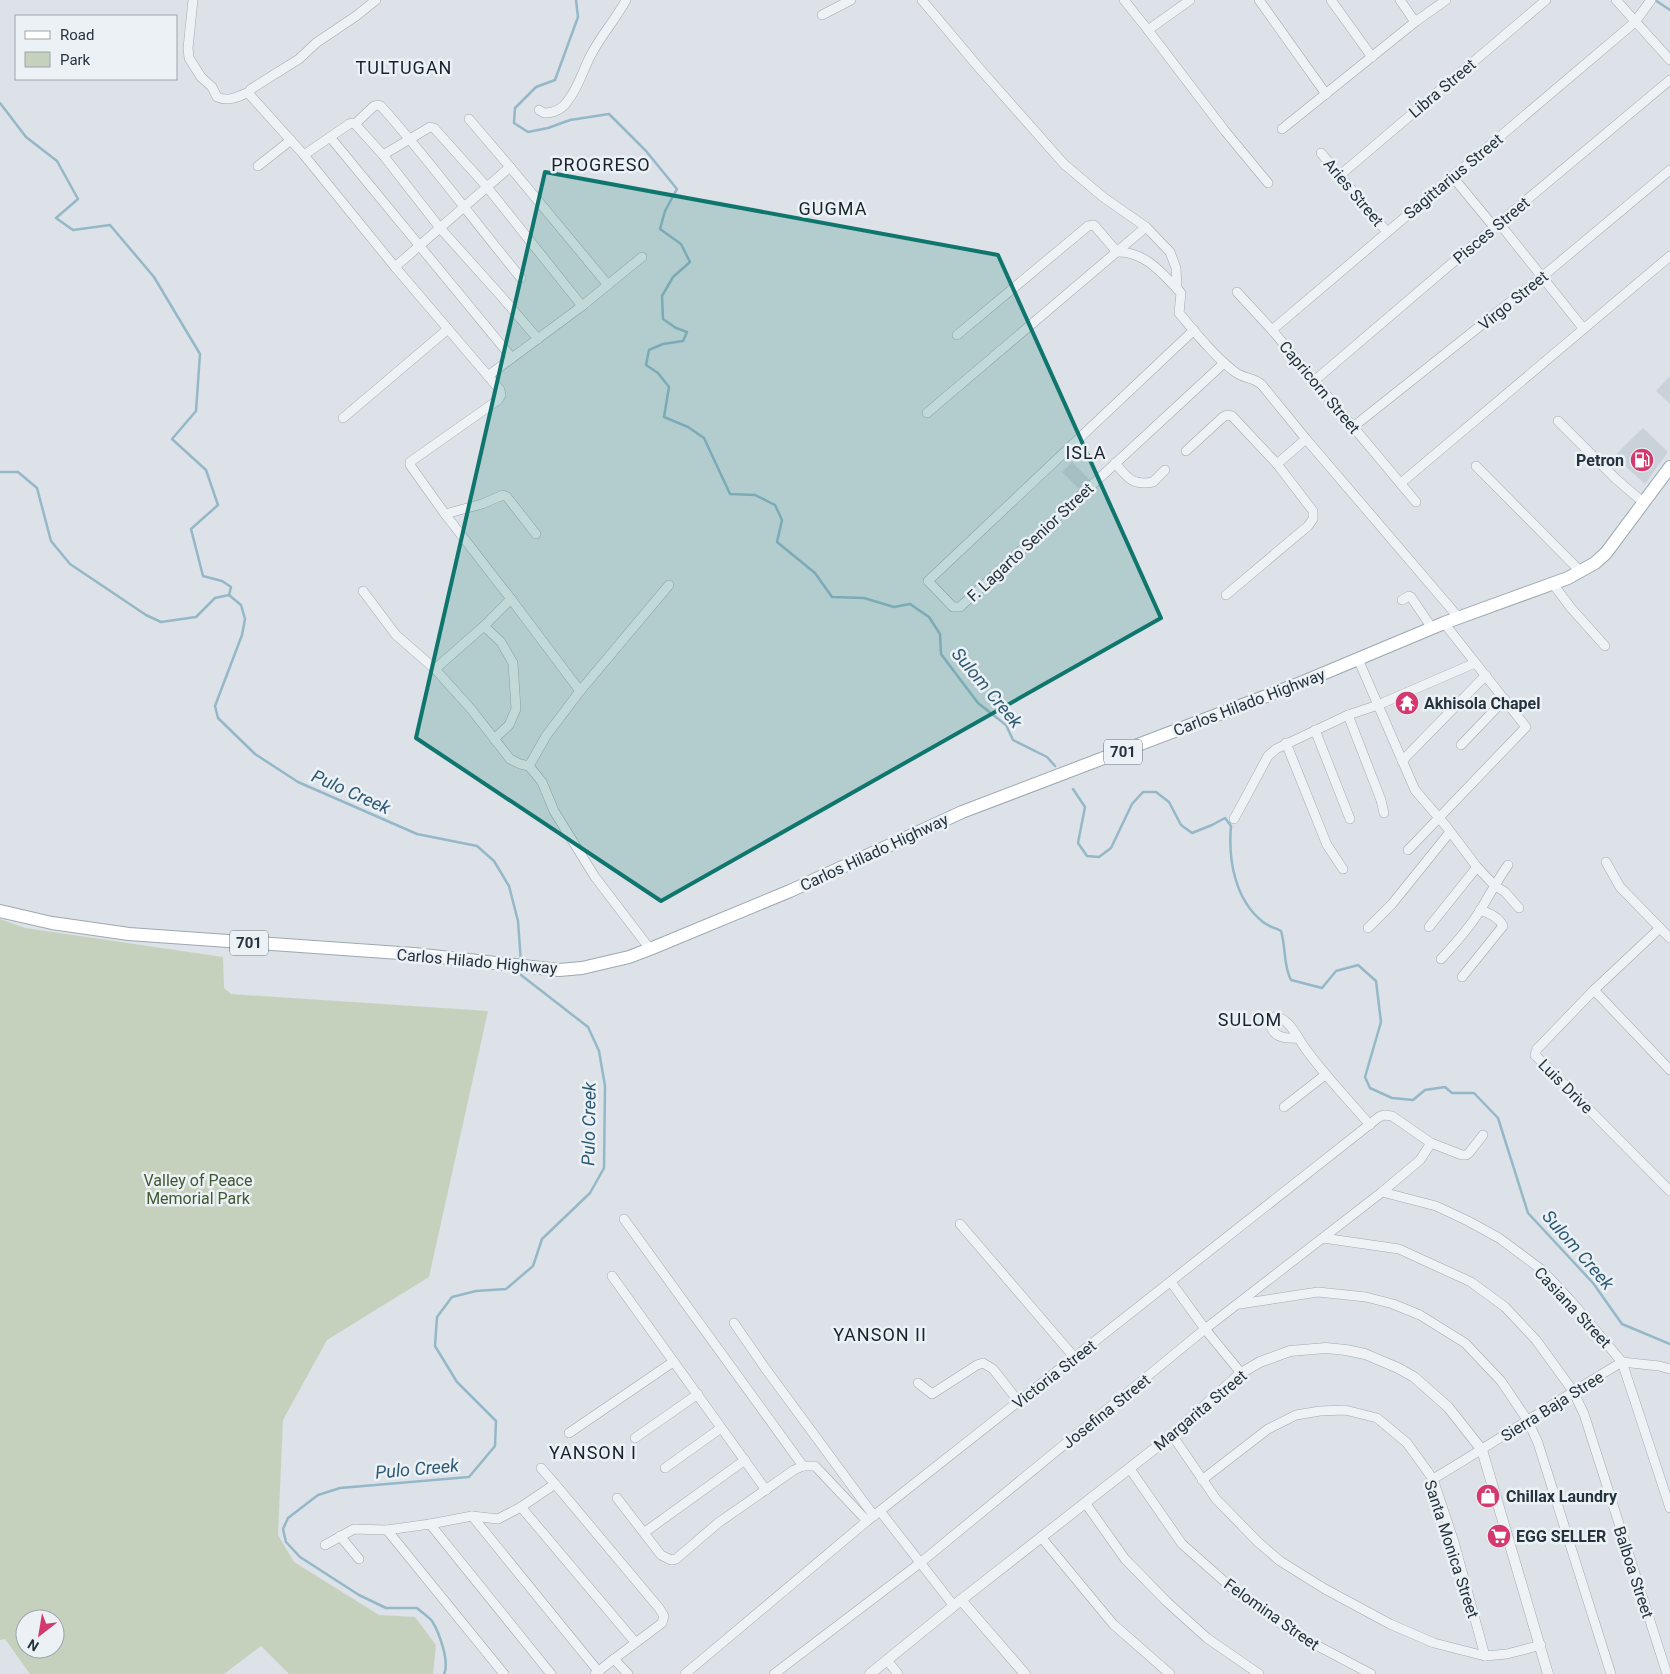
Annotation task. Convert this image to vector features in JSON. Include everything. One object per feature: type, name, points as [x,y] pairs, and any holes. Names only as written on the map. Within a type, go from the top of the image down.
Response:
[{"type":"main road","name":"Carlos Hilado Highway","points":[[0,911],[52,924],[129,934],[414,954],[558,970],[582,968],[629,956],[790,890],[962,812],[1128,750],[1438,626],[1581,572],[1606,554],[1670,467]]},
{"type":"street","points":[[193,0],[188,48],[189,58],[200,78],[212,87],[217,97],[222,99],[233,99],[249,92],[299,59],[316,43],[376,0]]},
{"type":"street","points":[[539,110],[544,113],[552,113],[560,109],[567,102],[575,90],[591,53],[626,0]]},
{"type":"street","points":[[822,15],[851,0]]},
{"type":"street","points":[[922,0],[1064,164],[1103,197],[1146,227],[1170,252],[1175,261],[1177,289]]},
{"type":"street","points":[[1124,0],[1225,132],[1268,183]]},
{"type":"street","points":[[1148,30],[1190,0]]},
{"type":"street","points":[[1259,0],[1326,94]]},
{"type":"street","points":[[1331,0],[1372,57]]},
{"type":"street","points":[[1400,0],[1416,22]]},
{"type":"street","points":[[1282,129],[1446,0]]},
{"type":"street","name":"Libra Street","points":[[1339,176],[1546,0]]},
{"type":"street","points":[[1616,0],[1670,60]]},
{"type":"street","name":"Sagittarius Street","points":[[1272,330],[1635,22],[1651,0]]},
{"type":"street","name":"Pisces Street","points":[[1314,381],[1496,225],[1670,80]]},
{"type":"street","points":[[249,92],[500,390],[502,396],[498,400],[410,462],[411,469],[580,691]]},
{"type":"street","points":[[304,155],[349,124],[355,124],[374,106],[382,106],[521,278]]},
{"type":"street","points":[[468,119],[608,285]]},
{"type":"street","points":[[355,124],[383,155],[440,228],[538,340]]},
{"type":"street","points":[[383,155],[430,127],[434,128],[487,187],[582,306]]},
{"type":"street","points":[[330,137],[512,358]]},
{"type":"street","points":[[258,166],[291,140]]},
{"type":"street","name":"Aries Street","points":[[1321,153],[1387,232]]},
{"type":"street","points":[[396,268],[510,167]]},
{"type":"street","name":"Virgo Street","points":[[1353,427],[1543,276],[1670,170]]},
{"type":"street","points":[[1452,176],[1543,276],[1583,328]]},
{"type":"street","points":[[957,335],[1090,225],[1097,228],[1117,252],[1131,253],[1145,260],[1162,273],[1181,293],[1179,313],[1224,363],[1240,376],[1258,381],[1459,618]]},
{"type":"street","points":[[927,413],[1146,227]]},
{"type":"street","points":[[1401,483],[1670,256]]},
{"type":"street","points":[[489,375],[538,340],[642,257]]},
{"type":"street","name":"Capricorn Street","points":[[1237,292],[1272,330],[1416,502]]},
{"type":"street","points":[[343,418],[448,329]]},
{"type":"street","name":"F. Lagarto Senior Street","points":[[1194,330],[928,581],[953,606],[960,607],[1224,363]]},
{"type":"street","points":[[1186,451],[1223,417],[1230,415],[1277,464],[1313,511],[1313,519],[1226,595]]},
{"type":"street","points":[[1558,421],[1610,473],[1644,503]]},
{"type":"street","points":[[1277,464],[1306,439]]},
{"type":"street","points":[[1115,463],[1131,481],[1137,483],[1153,482],[1165,470]]},
{"type":"street","points":[[1476,466],[1581,572]]},
{"type":"street","points":[[445,514],[482,504],[503,495],[507,497],[536,534]]},
{"type":"street","points":[[1553,584],[1576,615],[1605,646]]},
{"type":"street","points":[[529,766],[546,736],[580,691],[669,586]]},
{"type":"street","points":[[363,591],[396,635],[435,669],[471,709],[510,758],[520,764],[529,766],[542,782],[554,810],[596,877],[650,949]]},
{"type":"street","points":[[1402,600],[1409,596],[1412,599],[1475,663],[1526,725],[1526,728],[1408,850]]},
{"type":"street","points":[[435,669],[484,626],[511,599]]},
{"type":"street","points":[[484,626],[501,642],[513,663],[516,709],[509,725],[494,740]]},
{"type":"street","points":[[1358,659],[1415,790],[1477,867],[1494,885],[1505,892],[1519,908]]},
{"type":"street","points":[[1234,819],[1268,756],[1276,748],[1348,715],[1378,705],[1475,663]]},
{"type":"street","points":[[1402,761],[1486,676]]},
{"type":"street","points":[[1461,745],[1505,699]]},
{"type":"street","points":[[1348,715],[1381,800],[1384,813]]},
{"type":"street","points":[[1315,730],[1350,819]]},
{"type":"street","points":[[1286,742],[1328,845],[1343,869]]},
{"type":"street","points":[[1368,928],[1392,904],[1450,832]]},
{"type":"street","points":[[1606,862],[1620,887],[1670,938]]},
{"type":"street","points":[[1441,959],[1480,910],[1508,865]]},
{"type":"street","points":[[1429,927],[1477,867]]},
{"type":"street","points":[[1462,977],[1503,926],[1501,921],[1492,914],[1480,910]]},
{"type":"street","name":"Luis Drive","points":[[1660,928],[1594,990],[1537,1049],[1535,1055],[1670,1191]]},
{"type":"street","points":[[1594,990],[1670,1070]]},
{"type":"street","points":[[1298,1038],[1325,1074],[1370,1125]]},
{"type":"street","points":[[1284,1107],[1325,1074]]},
{"type":"street","name":"Victoria Street","points":[[685,1674],[874,1516],[1384,1115],[1392,1116],[1431,1143],[1466,1155],[1483,1135]]},
{"type":"street","name":"Josefina Street","points":[[774,1674],[920,1563],[1206,1330],[1382,1192],[1420,1160],[1431,1143]]},
{"type":"street","name":"Casiana Street","points":[[1382,1192],[1436,1206],[1468,1220],[1499,1238],[1542,1270],[1571,1301],[1622,1362],[1670,1508]]},
{"type":"street","points":[[624,1219],[803,1466]]},
{"type":"street","points":[[960,1224],[1075,1358]]},
{"type":"street","name":"Balboa Street","points":[[1323,1238],[1399,1249],[1471,1282],[1505,1307],[1536,1340],[1573,1391],[1584,1414],[1667,1674]]},
{"type":"street","points":[[612,1276],[766,1490]]},
{"type":"street","points":[[1171,1282],[1206,1330],[1241,1373]]},
{"type":"street","points":[[1240,1304],[1318,1292],[1366,1297],[1393,1304],[1420,1315],[1465,1343],[1501,1381],[1528,1421],[1538,1443],[1611,1674]]},
{"type":"street","points":[[734,1323],[793,1407],[874,1516]]},
{"type":"street","name":"Margarita Street","points":[[870,1674],[957,1603],[1172,1435],[1241,1373],[1260,1362],[1290,1351],[1326,1348],[1365,1354],[1398,1368],[1432,1391],[1448,1406],[1482,1450],[1548,1674]]},
{"type":"street","points":[[569,1433],[673,1362]]},
{"type":"street","points":[[1622,1362],[1659,1366],[1670,1370]]},
{"type":"street","name":"Sierra Baja Stree","points":[[1433,1479],[1622,1362]]},
{"type":"street","points":[[918,1383],[932,1394],[983,1363],[993,1369],[1019,1402]]},
{"type":"street","points":[[635,1438],[698,1394]]},
{"type":"street","name":"Santa Monica Street","points":[[1202,1480],[1268,1429],[1296,1415],[1320,1411],[1345,1410],[1377,1418],[1407,1443],[1433,1479],[1454,1542],[1485,1656]]},
{"type":"street","points":[[665,1468],[722,1428]]},
{"type":"street","points":[[1172,1435],[1216,1499],[1258,1542],[1280,1560],[1325,1590],[1390,1624],[1434,1642],[1485,1656],[1508,1654],[1540,1645]]},
{"type":"street","points":[[645,1532],[746,1460]]},
{"type":"street","points":[[617,1498],[661,1555],[671,1560],[676,1559],[718,1523],[794,1470],[803,1466],[815,1466],[874,1516],[1025,1674]]},
{"type":"street","points":[[472,1516],[597,1673],[662,1623],[664,1616],[541,1468]]},
{"type":"street","name":"Felomina Street","points":[[1130,1468],[1182,1544],[1242,1597],[1297,1635],[1371,1674]]},
{"type":"street","points":[[325,1545],[354,1529],[387,1530],[472,1516],[498,1519],[521,1507],[555,1484]]},
{"type":"street","points":[[1086,1504],[1125,1559],[1167,1602],[1207,1638],[1259,1674]]},
{"type":"street","points":[[521,1507],[635,1642]]},
{"type":"street","points":[[430,1524],[552,1674]]},
{"type":"street","points":[[387,1530],[504,1674]]},
{"type":"street","points":[[340,1536],[359,1559]]},
{"type":"street","points":[[1041,1537],[1113,1624],[1170,1674]]},
{"type":"street","points":[[614,1659],[628,1674]]},
{"type":"street","points":[[886,1660],[898,1674]]},
{"type":"highlighted area","points":[[545,172],[998,255],[1161,618],[661,901],[416,738]]},
{"type":"shaded area","points":[[1670,376],[1670,404],[1656,391]]},
{"type":"shaded area","points":[[1643,428],[1668,452],[1645,484],[1614,456]]},
{"type":"shaded area","points":[[1072,462],[1091,481],[1081,491],[1062,472]]},
{"type":"green space","name":"Valley of Peace Memorial Park","points":[[0,919],[25,928],[223,957],[224,988],[231,994],[488,1011],[429,1277],[327,1340],[283,1420],[278,1535],[294,1562],[379,1615],[415,1617],[436,1645],[433,1674],[289,1674],[261,1646],[224,1674],[30,1674],[19,1659],[65,1659],[65,1609],[15,1609],[15,1653],[5,1639],[0,1640]]},
{"type":"waterway","name":"Sulom Creek","points":[[576,0],[578,17],[555,80],[536,87],[515,108],[514,123],[528,132],[548,128],[570,120],[609,114],[646,151],[677,189],[665,211],[660,229],[681,244],[690,262],[673,277],[662,296],[663,319],[676,328],[687,332],[683,341],[663,344],[649,350],[646,365],[658,373],[669,387],[664,417],[688,427],[704,438],[730,494],[755,495],[775,505],[782,520],[777,542],[815,573],[832,597],[864,598],[894,607],[910,604],[929,617],[940,634],[941,654],[978,703],[1006,725],[1013,740],[1047,757],[1055,766]]},
{"type":"waterway","points":[[1655,0],[1670,10]]},
{"type":"waterway","points":[[0,103],[26,137],[57,161],[78,199],[56,218],[73,230],[110,225],[154,277],[200,354],[196,411],[172,439],[206,470],[218,505],[191,529],[203,576],[222,581],[231,587],[229,595]]},
{"type":"waterway","name":"Pulo Creek","points":[[0,472],[18,472],[37,488],[51,541],[70,564],[146,615],[161,622],[196,617],[215,598],[229,595],[241,605],[245,619],[242,635],[215,706],[218,718],[255,754],[298,782],[417,834],[477,846],[494,861],[509,886],[518,921],[521,963]]},
{"type":"waterway","name":"Sulom Creek","points":[[1073,789],[1085,807],[1078,843],[1087,856],[1099,857],[1111,848],[1132,804],[1143,792],[1156,792],[1169,802],[1181,825],[1192,833],[1225,818],[1231,826],[1232,866],[1235,879],[1253,913],[1265,923],[1281,931],[1288,974],[1291,980],[1322,988],[1336,971],[1358,965],[1376,981],[1381,1022],[1365,1077],[1370,1088],[1392,1098],[1413,1100],[1425,1090],[1445,1087],[1452,1093],[1474,1093],[1498,1118],[1528,1213],[1593,1283],[1622,1324],[1670,1344]]},
{"type":"waterway","name":"Pulo Creek","points":[[444,1674],[446,1662],[443,1647],[435,1626],[429,1617],[417,1608],[386,1608],[359,1595],[300,1557],[286,1542],[283,1529],[288,1518],[318,1495],[340,1488],[469,1477],[495,1446],[496,1421],[457,1382],[435,1346],[437,1317],[452,1297],[476,1291],[506,1289],[533,1266],[542,1239],[590,1193],[604,1168],[605,1086],[599,1051],[588,1027],[521,975],[521,971]]},
{"type":"place","name":"Petron","points":[[1642,460]]},
{"type":"place","name":"Akhisola Chapel","points":[[1407,703]]},
{"type":"place","name":"Chillax Laundry","points":[[1488,1496]]},
{"type":"place","name":"EGG SELLER","points":[[1499,1536]]},
{"type":"district","name":"TULTUGAN","points":[[404,68]]},
{"type":"district","name":"PROGRESO","points":[[601,165]]},
{"type":"district","name":"GUGMA","points":[[833,209]]},
{"type":"district","name":"ISLA","points":[[1086,453]]},
{"type":"district","name":"SULOM","points":[[1250,1020]]},
{"type":"district","name":"YANSON II","points":[[880,1335]]},
{"type":"district","name":"YANSON I","points":[[593,1453]]}]
